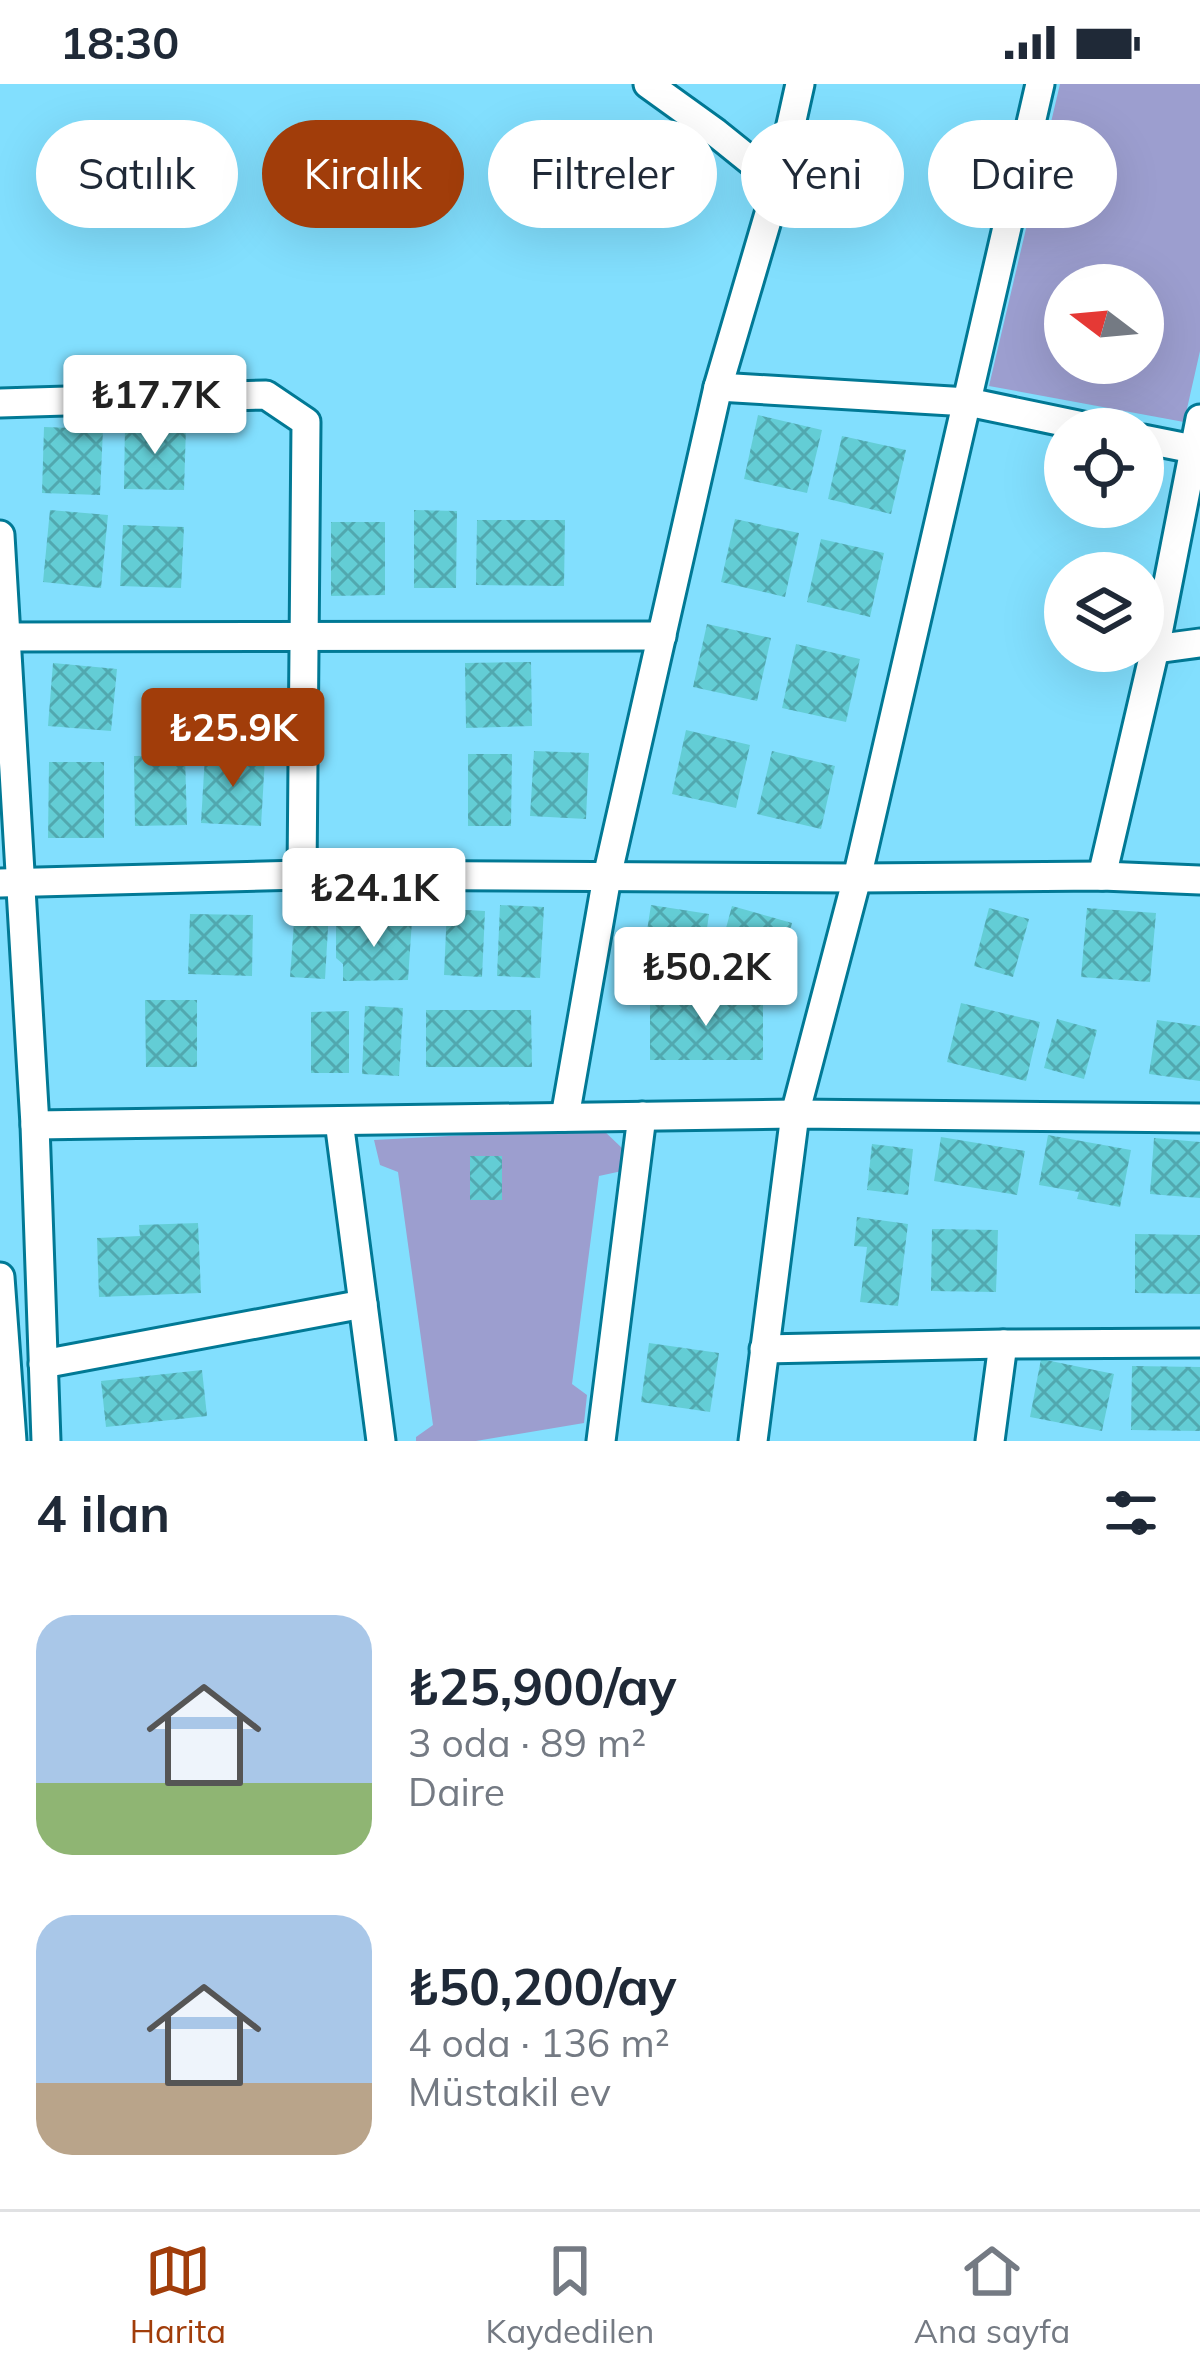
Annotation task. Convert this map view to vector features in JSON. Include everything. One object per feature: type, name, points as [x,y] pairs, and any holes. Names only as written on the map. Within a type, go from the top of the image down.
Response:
[{"type":"street","points":[[648,84],[741,153]]},
{"type":"street","points":[[792,120],[800,84]]},
{"type":"street","points":[[753,1441],[795,1114],[857,878],[1040,84]]},
{"type":"street","points":[[566,1117],[608,877],[718,387],[765,228]]},
{"type":"street","points":[[718,387],[968,402],[1044,418]]},
{"type":"street","points":[[0,404],[266,394],[306,422],[302,875]]},
{"type":"street","points":[[1164,602],[1200,419]]},
{"type":"street","points":[[1164,443],[1193,449]]},
{"type":"street","points":[[0,535],[9,882],[35,1125],[46,1441]]},
{"type":"street","points":[[6,637],[662,636]]},
{"type":"street","points":[[1164,648],[1200,643]]},
{"type":"street","points":[[1102,876],[1150,672]]},
{"type":"street","points":[[9,882],[302,875],[1200,880]]},
{"type":"street","points":[[35,1125],[795,1114],[1200,1118]]},
{"type":"street","points":[[601,1441],[642,1116]]},
{"type":"street","points":[[339,1121],[381,1441]]},
{"type":"street","points":[[0,1277],[12,1441]]},
{"type":"street","points":[[43,1364],[363,1304]]},
{"type":"street","points":[[764,1349],[1200,1343]]},
{"type":"street","points":[[990,1441],[1003,1344]]},
{"type":"shaded area","points":[[1060,84],[1200,84],[1200,351],[1184,422],[1164,418],[1164,408],[1108,408],[989,386],[1026,228],[1117,228],[1117,120],[1052,120]]},
{"type":"shaded area","points":[[601,1128],[623,1149],[622,1171],[599,1176],[572,1384],[587,1395],[584,1423],[476,1441],[416,1441],[433,1425],[398,1172],[380,1165],[374,1140]]},
{"type":"building","points":[[758,415],[822,430],[807,493],[744,479]]},
{"type":"building","points":[[125,424],[186,426],[184,490],[124,489]]},
{"type":"building","points":[[44,427],[103,429],[100,495],[42,493]]},
{"type":"building","points":[[842,436],[906,450],[891,514],[828,499]]},
{"type":"building","points":[[50,510],[108,515],[101,588],[43,582]]},
{"type":"building","points":[[414,510],[457,511],[456,588],[414,588]]},
{"type":"building","points":[[735,519],[799,533],[785,597],[721,582]]},
{"type":"building","points":[[477,520],[565,520],[564,586],[476,585]]},
{"type":"building","points":[[331,522],[385,522],[385,595],[331,596]]},
{"type":"building","points":[[123,525],[184,527],[181,588],[120,586]]},
{"type":"building","points":[[821,539],[884,553],[870,617],[807,602]]},
{"type":"building","points":[[707,624],[771,638],[757,701],[693,687]]},
{"type":"building","points":[[796,644],[860,659],[846,722],[782,708]]},
{"type":"building","points":[[531,662],[532,726],[466,728],[465,663]]},
{"type":"building","points":[[53,663],[117,669],[111,731],[48,726]]},
{"type":"building","points":[[686,730],[750,745],[736,808],[672,794]]},
{"type":"building","points":[[534,751],[589,753],[586,819],[530,816]]},
{"type":"building","points":[[772,751],[835,766],[821,829],[757,814]]},
{"type":"building","points":[[468,754],[512,754],[511,826],[468,826]]},
{"type":"building","points":[[185,755],[187,825],[135,826],[134,756]]},
{"type":"building","points":[[205,755],[265,758],[261,826],[201,823]]},
{"type":"building","points":[[49,762],[104,762],[104,838],[48,838]]},
{"type":"building","points":[[500,905],[544,907],[540,978],[497,976]]},
{"type":"building","points":[[651,905],[709,914],[700,978],[641,969]]},
{"type":"building","points":[[732,906],[792,923],[777,981],[716,965]]},
{"type":"building","points":[[989,908],[1029,919],[1013,977],[974,966]]},
{"type":"building","points":[[1087,908],[1156,913],[1150,982],[1081,977]]},
{"type":"building","points":[[295,909],[329,911],[325,979],[290,977]]},
{"type":"building","points":[[447,909],[485,911],[482,977],[444,975]]},
{"type":"building","points":[[190,914],[253,915],[252,976],[188,974]]},
{"type":"building","points":[[412,920],[408,980],[343,981],[343,964],[336,958],[336,922]]},
{"type":"building","points":[[650,999],[763,999],[763,1060],[650,1060]]},
{"type":"building","points":[[145,1000],[197,1000],[197,1067],[146,1067]]},
{"type":"building","points":[[961,1003],[1040,1022],[1026,1081],[947,1062]]},
{"type":"building","points":[[365,1006],[403,1008],[399,1076],[362,1074]]},
{"type":"building","points":[[426,1010],[531,1010],[532,1067],[426,1067]]},
{"type":"building","points":[[349,1011],[349,1073],[311,1073],[311,1012]]},
{"type":"building","points":[[1057,1019],[1097,1030],[1084,1079],[1044,1068]]},
{"type":"building","points":[[1157,1020],[1200,1026],[1200,1081],[1149,1074]]},
{"type":"building","points":[[1048,1135],[1131,1150],[1120,1207],[1077,1199],[1079,1192],[1039,1185]]},
{"type":"building","points":[[941,1137],[1025,1151],[1017,1195],[934,1181]]},
{"type":"building","points":[[1154,1138],[1200,1142],[1200,1198],[1150,1194]]},
{"type":"building","points":[[872,1144],[913,1149],[908,1195],[867,1190]]},
{"type":"building","points":[[470,1156],[502,1156],[502,1200],[470,1200]]},
{"type":"building","points":[[857,1217],[908,1224],[898,1306],[860,1302],[867,1247],[854,1246]]},
{"type":"building","points":[[198,1223],[201,1293],[99,1297],[97,1238],[140,1236],[139,1225]]},
{"type":"building","points":[[932,1229],[998,1230],[996,1292],[931,1291]]},
{"type":"building","points":[[1135,1234],[1200,1235],[1200,1294],[1135,1293]]},
{"type":"building","points":[[649,1343],[719,1353],[710,1412],[641,1402]]},
{"type":"building","points":[[1041,1359],[1114,1374],[1102,1431],[1030,1417]]},
{"type":"building","points":[[1132,1366],[1200,1367],[1200,1431],[1131,1430]]},
{"type":"building","points":[[202,1370],[207,1416],[106,1427],[101,1381]]}]
